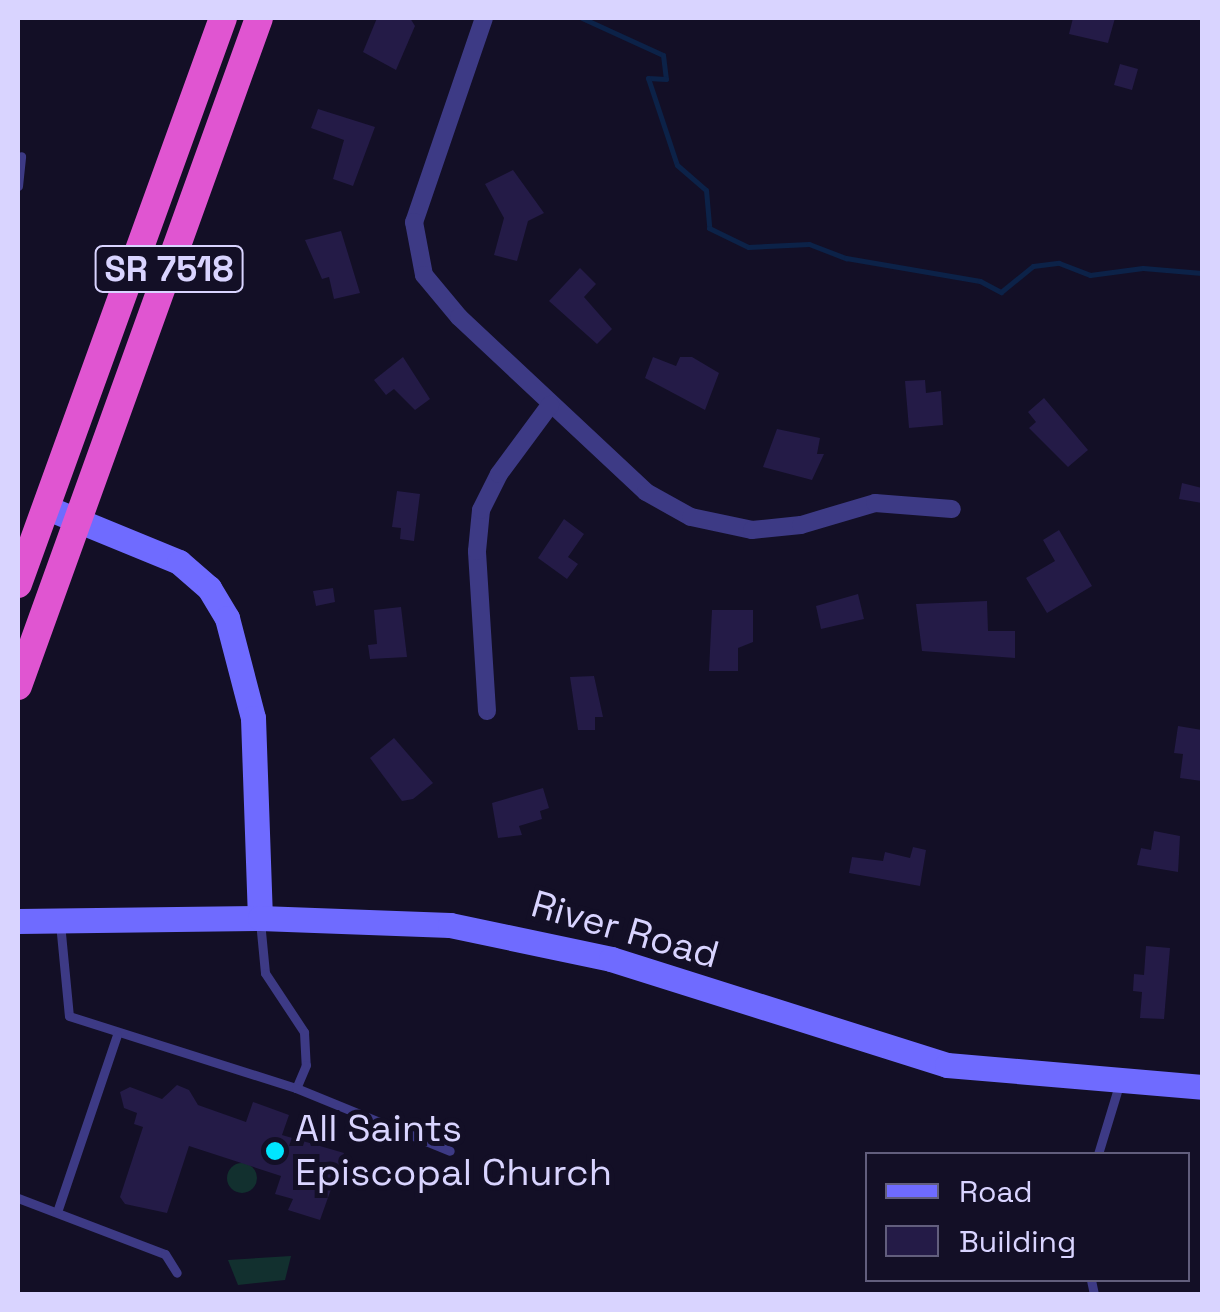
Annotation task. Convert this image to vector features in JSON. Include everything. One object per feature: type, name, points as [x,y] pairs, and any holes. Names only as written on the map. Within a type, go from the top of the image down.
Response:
[{"type":"highway","name":"SR 7518","points":[[45,507],[222,18]]},
{"type":"highway","name":"SR 7518","points":[[78,520],[259,18]]},
{"type":"highway","points":[[18,584],[45,507]]},
{"type":"highway","points":[[18,686],[78,520]]},
{"type":"main road","points":[[45,507],[179,562],[209,588],[227,618],[253,718],[260,918]]},
{"type":"main road","name":"River Road","points":[[18,922],[260,918],[450,925],[558,946],[947,1065],[1202,1087]]},
{"type":"street","points":[[484,18],[420,196],[413,244],[433,289],[550,405],[646,492],[712,524],[774,529],[876,503],[952,508]]},
{"type":"street","points":[[487,711],[477,551],[482,510],[498,474],[550,405]]},
{"type":"lane","points":[[18,186],[21,156]]},
{"type":"lane","points":[[260,918],[265,973],[304,1032],[306,1065],[296,1088]]},
{"type":"lane","points":[[60,920],[68,1016],[116,1035],[296,1088],[450,1151]]},
{"type":"lane","points":[[56,1212],[116,1035]]},
{"type":"lane","points":[[1099,1152],[1120,1082]]},
{"type":"lane","points":[[18,1198],[165,1254],[177,1274]]},
{"type":"green space","points":[[242,1163],[253,1167],[257,1178],[253,1189],[242,1193],[231,1189],[227,1178],[231,1167]]},
{"type":"green space","points":[[291,1256],[285,1280],[238,1285],[228,1260]]},
{"type":"building","points":[[377,18],[410,18],[415,26],[396,70],[363,52]]},
{"type":"building","points":[[1073,18],[1115,18],[1108,43],[1069,34]]},
{"type":"building","points":[[1120,64],[1138,69],[1132,90],[1114,85]]},
{"type":"building","points":[[318,109],[375,127],[353,186],[333,179],[344,140],[311,128]]},
{"type":"building","points":[[513,170],[544,213],[528,221],[517,261],[494,255],[504,218],[485,184]]},
{"type":"building","points":[[341,231],[360,293],[334,299],[329,277],[322,279],[305,240]]},
{"type":"building","points":[[580,268],[596,284],[584,297],[612,329],[597,344],[549,301]]},
{"type":"building","points":[[403,357],[430,399],[415,410],[394,389],[386,395],[374,380]]},
{"type":"building","points":[[653,357],[676,366],[680,357],[692,357],[719,373],[705,410],[645,378]]},
{"type":"building","points":[[925,380],[926,393],[941,391],[943,425],[909,428],[905,381]]},
{"type":"building","points":[[1044,398],[1088,450],[1068,467],[1029,428],[1036,422],[1028,412]]},
{"type":"building","points":[[777,429],[820,438],[817,454],[824,454],[812,480],[763,467]]},
{"type":"building","points":[[1182,483],[1202,488],[1202,503],[1179,499]]},
{"type":"building","points":[[397,491],[420,494],[414,541],[400,539],[401,528],[392,527]]},
{"type":"building","points":[[564,519],[584,534],[568,557],[578,564],[567,579],[538,558]]},
{"type":"building","points":[[1059,530],[1092,586],[1047,613],[1026,578],[1055,561],[1043,540]]},
{"type":"building","points":[[333,588],[335,602],[316,606],[313,591]]},
{"type":"building","points":[[858,594],[864,619],[821,629],[816,606]]},
{"type":"building","points":[[987,601],[988,631],[1015,631],[1015,658],[922,651],[916,604]]},
{"type":"building","points":[[401,607],[407,657],[370,659],[368,645],[377,644],[374,610]]},
{"type":"building","points":[[712,610],[753,610],[753,642],[738,648],[738,671],[709,671]]},
{"type":"building","points":[[594,676],[603,717],[595,717],[595,730],[578,730],[570,677]]},
{"type":"building","points":[[1178,726],[1202,730],[1202,781],[1180,778],[1183,754],[1174,753]]},
{"type":"building","points":[[394,738],[433,783],[413,799],[402,801],[370,758]]},
{"type":"building","points":[[543,788],[549,808],[540,811],[542,819],[519,826],[522,835],[498,838],[492,803]]},
{"type":"building","points":[[1154,831],[1180,836],[1178,872],[1137,865],[1141,848],[1151,850]]},
{"type":"building","points":[[913,847],[926,850],[920,886],[849,873],[852,857],[883,861],[885,852],[910,858]]},
{"type":"building","points":[[1146,946],[1170,948],[1164,1019],[1140,1018],[1142,992],[1133,991],[1134,974],[1144,975]]},
{"type":"building","name":"All Saints Episcopal Church","points":[[177,1085],[189,1090],[198,1105],[246,1122],[253,1102],[289,1115],[282,1135],[344,1153],[320,1220],[288,1210],[293,1199],[275,1194],[281,1176],[189,1146],[167,1213],[125,1204],[120,1197],[143,1127],[134,1124],[137,1113],[124,1108],[120,1092],[130,1087],[162,1099]]},
{"type":"waterway","points":[[582,18],[663,55],[666,79],[648,78],[677,165],[706,190],[709,228],[748,247],[809,244],[846,258],[980,281],[1001,292],[1033,266],[1059,263],[1090,275],[1143,268],[1202,273]]},
{"type":"place","name":"All Saints Episcopal Church","points":[[275,1151]]}]
